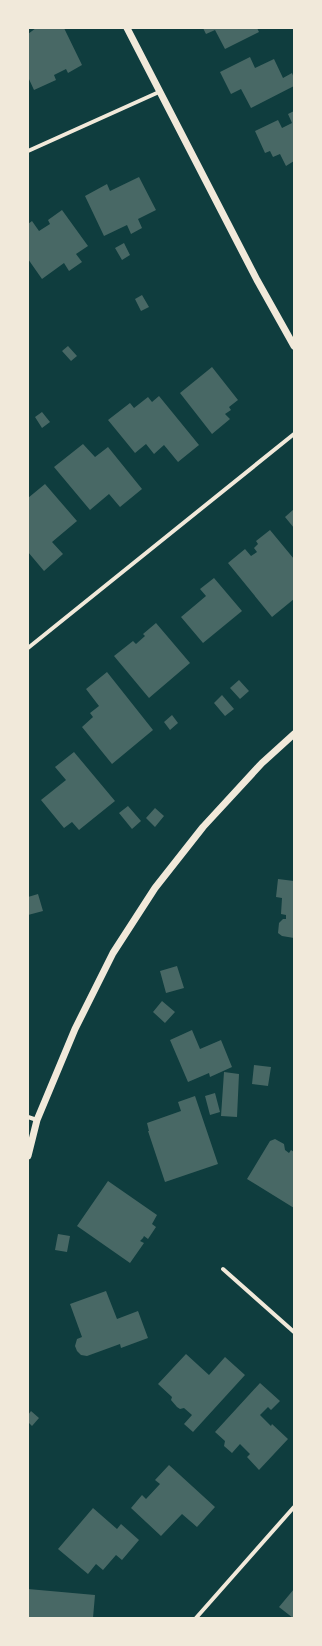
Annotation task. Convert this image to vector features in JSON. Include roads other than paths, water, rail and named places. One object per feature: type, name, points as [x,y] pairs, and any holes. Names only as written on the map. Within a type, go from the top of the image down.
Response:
[{"type":"street","points":[[127,28],[257,280],[294,346]]},
{"type":"street","points":[[28,151],[159,92]]},
{"type":"street","points":[[28,648],[294,434]]},
{"type":"street","points":[[28,1156],[37,1120],[75,1029],[113,953],[155,888],[203,827],[262,763],[294,734]]},
{"type":"street","points":[[28,1118],[37,1120]]},
{"type":"street","points":[[223,1268],[294,1332]]},
{"type":"street","points":[[196,1618],[294,1507]]}]
